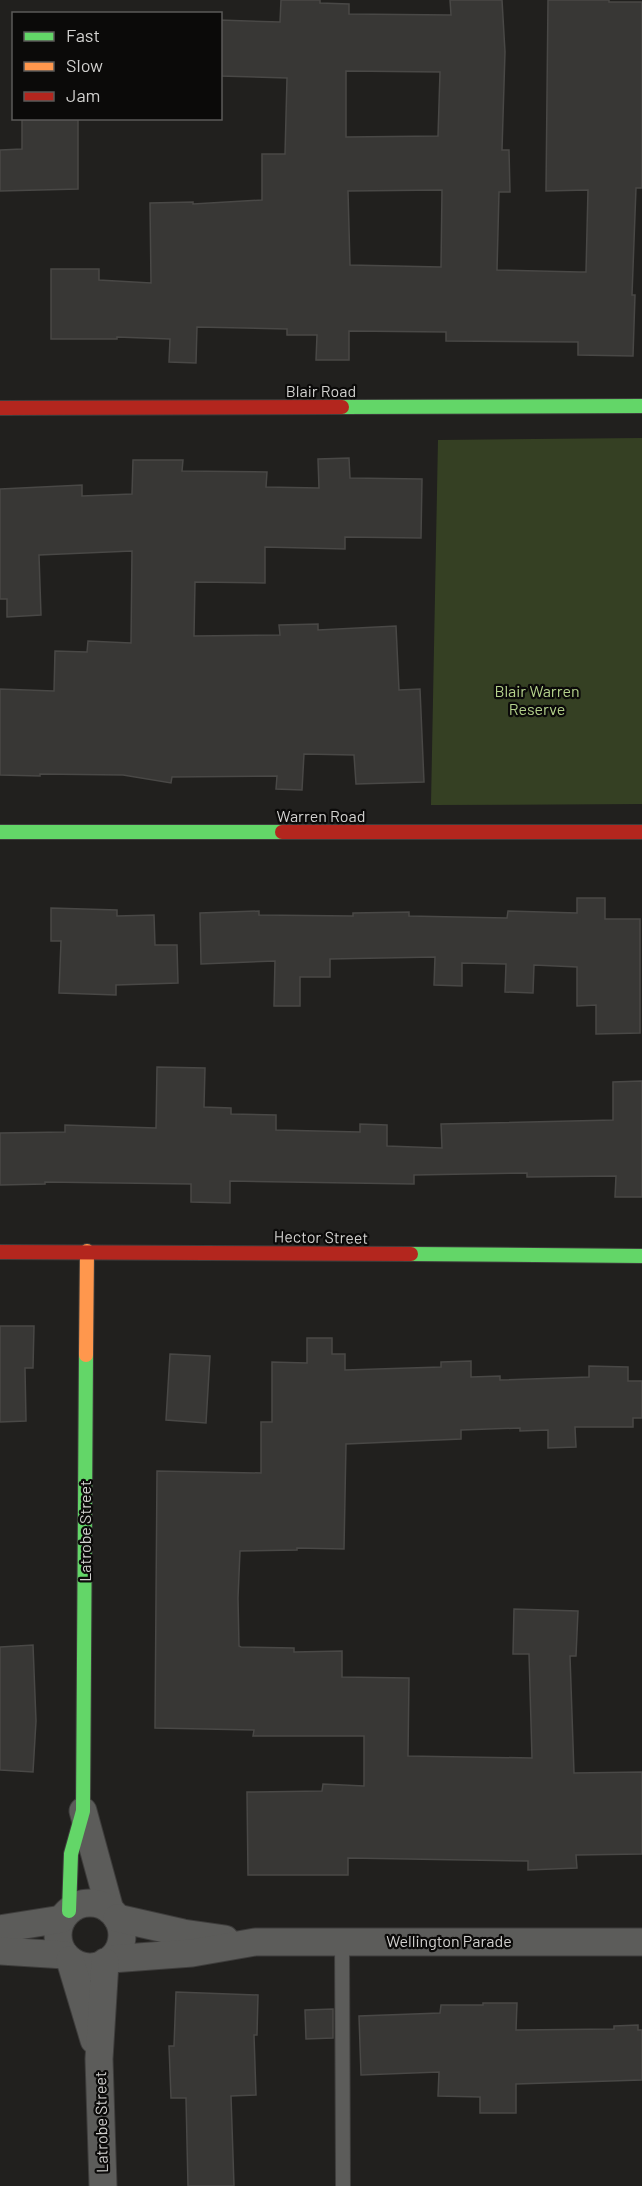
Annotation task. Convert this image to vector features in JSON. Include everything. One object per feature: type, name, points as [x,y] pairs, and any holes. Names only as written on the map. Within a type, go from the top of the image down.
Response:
[{"type":"street","name":"Blair Road","points":[[0,408],[642,406]]},
{"type":"street","name":"Warren Road","points":[[0,832],[642,832]]},
{"type":"street","name":"Latrobe Street","points":[[65,1915],[71,1854],[83,1810],[87,1251]]},
{"type":"street","name":"Hector Street","points":[[0,1252],[642,1256]]},
{"type":"street","name":"Latrobe Street","points":[[83,1810],[114,1914]]},
{"type":"street","points":[[0,1929],[65,1915],[78,1905],[89,1903],[100,1905],[114,1914],[121,1929],[122,1940],[118,1950],[108,1960],[90,1966],[80,1965],[68,1957],[58,1941],[58,1930],[65,1915]]},
{"type":"street","name":"Wellington Parade","points":[[114,1914],[183,1933],[255,1942],[642,1942]]},
{"type":"street","name":"Wellington Parade","points":[[108,1960],[192,1953],[255,1942]]},
{"type":"street","points":[[0,1951],[68,1957]]},
{"type":"street","name":"Latrobe Street","points":[[68,1957],[99,2059]]},
{"type":"street","name":"Latrobe Street","points":[[103,2186],[99,2059],[108,1960]]},
{"type":"lane","points":[[342,1941],[343,2186]]},
{"type":"green space","name":"Blair Warren Reserve","points":[[642,438],[642,804],[431,805],[438,440]]},
{"type":"building","points":[[281,0],[320,0],[320,3],[349,4],[349,14],[451,15],[450,0],[502,0],[505,52],[502,150],[509,150],[510,192],[499,192],[497,270],[586,272],[588,190],[546,191],[548,0],[642,2],[642,188],[636,188],[632,295],[635,295],[633,356],[578,355],[578,342],[446,341],[446,332],[349,331],[349,360],[316,360],[317,335],[287,335],[287,329],[197,327],[196,363],[169,362],[170,339],[117,337],[117,339],[51,339],[51,269],[99,269],[99,280],[151,283],[150,203],[193,202],[193,204],[262,200],[262,154],[285,154],[287,78],[222,76],[222,20],[280,22]],"holes":[[[346,71],[440,72],[438,136],[346,137]],[[442,190],[441,267],[350,265],[348,191]]]},
{"type":"building","points":[[22,120],[78,120],[78,189],[0,191],[0,150],[22,149]]},
{"type":"building","points":[[349,458],[350,478],[422,479],[421,538],[345,537],[345,549],[265,547],[265,583],[195,582],[194,636],[280,635],[279,625],[318,624],[318,630],[396,626],[399,690],[420,689],[424,782],[356,784],[354,755],[304,754],[302,790],[276,789],[277,776],[172,777],[171,783],[123,775],[0,775],[0,689],[54,691],[55,651],[87,652],[88,641],[131,643],[132,551],[39,555],[41,615],[7,617],[7,599],[0,599],[0,489],[82,485],[82,496],[132,494],[133,460],[183,460],[182,471],[267,472],[266,487],[319,488],[318,459]]},
{"type":"building","points":[[577,898],[605,898],[605,919],[640,919],[640,1033],[596,1034],[596,1005],[577,1006],[577,967],[534,965],[533,993],[505,992],[506,964],[462,963],[462,986],[434,985],[435,957],[330,959],[330,977],[300,977],[300,1006],[274,1006],[275,961],[201,964],[200,913],[259,911],[259,915],[353,916],[353,913],[409,912],[409,916],[507,918],[508,911],[577,913]]},
{"type":"building","points":[[51,908],[117,910],[117,916],[154,915],[155,945],[177,945],[178,983],[116,985],[116,995],[59,993],[61,941],[51,941]]},
{"type":"building","points":[[157,1067],[205,1068],[204,1107],[231,1108],[231,1114],[276,1115],[276,1130],[360,1132],[360,1124],[387,1125],[387,1146],[442,1148],[441,1124],[613,1120],[613,1082],[642,1081],[642,1197],[615,1197],[616,1176],[527,1177],[527,1173],[414,1175],[414,1184],[230,1181],[230,1203],[191,1202],[191,1184],[45,1182],[45,1184],[0,1185],[0,1133],[65,1132],[65,1125],[156,1128]]},
{"type":"building","points":[[0,1326],[34,1326],[33,1368],[25,1368],[26,1421],[0,1422]]},
{"type":"building","points":[[307,1338],[332,1338],[332,1354],[345,1354],[345,1370],[441,1367],[441,1362],[471,1361],[471,1377],[500,1376],[500,1380],[589,1377],[589,1366],[628,1367],[628,1381],[642,1381],[642,1418],[633,1418],[633,1427],[575,1427],[576,1447],[548,1448],[548,1430],[520,1431],[520,1428],[461,1430],[461,1439],[346,1444],[344,1549],[297,1548],[297,1550],[240,1551],[238,1598],[239,1646],[241,1647],[294,1648],[294,1652],[342,1651],[342,1677],[409,1678],[408,1756],[532,1758],[529,1654],[513,1654],[514,1609],[578,1611],[576,1656],[570,1656],[574,1773],[642,1772],[642,1854],[576,1855],[577,1868],[528,1870],[528,1861],[348,1858],[348,1875],[248,1875],[247,1792],[322,1791],[323,1784],[364,1786],[364,1736],[253,1736],[254,1730],[155,1728],[157,1471],[261,1473],[261,1422],[272,1422],[272,1362],[307,1363]]},
{"type":"building","points":[[170,1354],[210,1356],[206,1423],[166,1420]]},
{"type":"building","points":[[33,1645],[36,1721],[33,1772],[0,1770],[0,1647]]},
{"type":"building","points":[[176,1992],[258,1995],[257,2035],[254,2035],[256,2095],[231,2096],[234,2186],[188,2186],[186,2098],[171,2098],[169,2046],[174,2046]]},
{"type":"building","points":[[483,2003],[517,2003],[516,2030],[614,2029],[614,2026],[638,2025],[638,2030],[642,2030],[642,2080],[516,2084],[516,2113],[480,2113],[480,2097],[438,2096],[439,2072],[361,2075],[359,2016],[440,2013],[441,2005],[483,2005]]},
{"type":"building","points":[[333,2009],[333,2038],[306,2039],[305,2010]]},
{"type":"traffic: fast","points":[[342,407],[642,406]]},
{"type":"traffic: fast","points":[[0,832],[282,832]]},
{"type":"traffic: fast","points":[[411,1254],[642,1256]]},
{"type":"traffic: fast","points":[[69,1911],[71,1854],[83,1811],[86,1355]]},
{"type":"traffic: slow","points":[[86,1355],[87,1251]]},
{"type":"traffic: jam","points":[[0,408],[342,407]]},
{"type":"traffic: jam","points":[[282,832],[642,832]]},
{"type":"traffic: jam","points":[[0,1252],[411,1254]]}]
